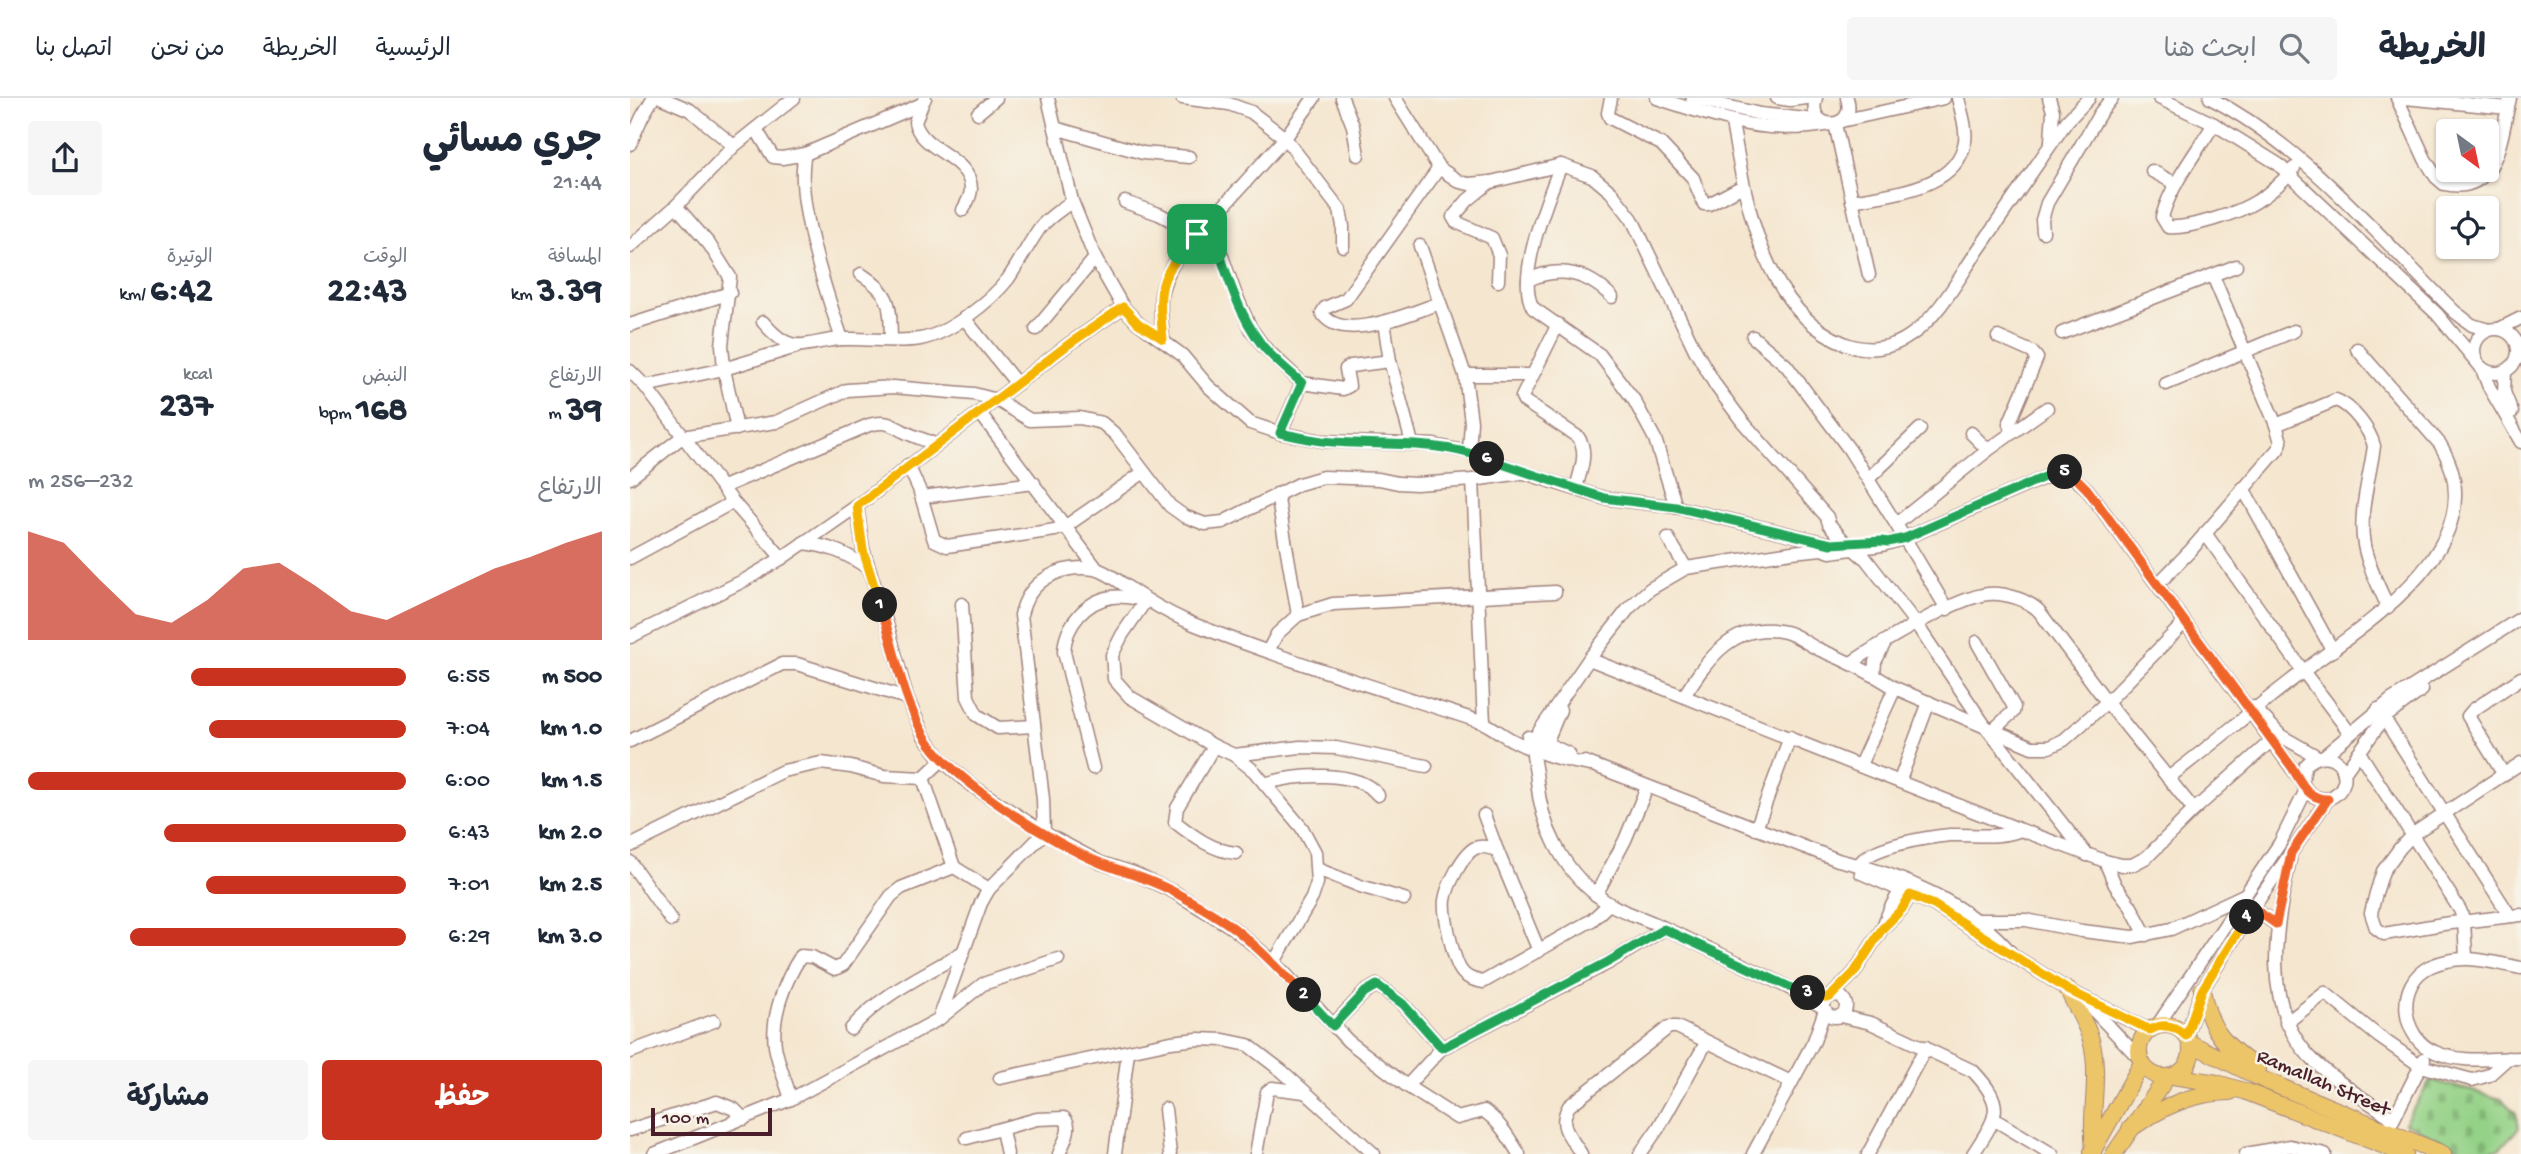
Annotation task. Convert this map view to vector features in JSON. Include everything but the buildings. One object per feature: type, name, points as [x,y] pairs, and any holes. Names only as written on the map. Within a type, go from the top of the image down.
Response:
[{"type":"main road","points":[[2202,990],[2208,1016],[2220,1038],[2228,1047],[2288,1091]]},
{"type":"main road","points":[[2075,994],[2091,1040],[2094,1066],[2092,1152]]},
{"type":"main road","points":[[2092,1152],[2141,1060],[2140,1043],[2153,1028],[2174,1027],[2188,1040],[2190,1051],[2186,1064],[2170,1076],[2113,1154]]},
{"type":"main road","name":"Ramallah Street","points":[[2188,1040],[2288,1091],[2391,1125],[2443,1154]]},
{"type":"main road","points":[[2141,1060],[2153,1073],[2170,1076]]},
{"type":"main road","name":"Ramallah Street","points":[[2170,1076],[2217,1083],[2247,1092],[2405,1154]]},
{"type":"main road","points":[[2130,1129],[2155,1111],[2175,1102],[2205,1094],[2247,1092]]},
{"type":"street","points":[[630,144],[653,98]]},
{"type":"street","points":[[662,98],[690,110],[734,146]]},
{"type":"street","points":[[630,247],[676,206],[734,146],[794,98]]},
{"type":"street","points":[[978,113],[996,98]]},
{"type":"street","points":[[1048,98],[1072,201],[1095,258],[1123,307],[1138,323],[1182,355],[1208,386],[1250,423],[1280,433],[1322,441],[1412,443],[1469,452],[1604,498],[1676,507],[1776,530],[1827,547],[1830,552],[1905,538],[2049,475],[2064,472],[2073,475],[2087,489],[2240,696],[2276,738],[2304,786],[2315,798],[2328,799]]},
{"type":"street","points":[[1182,98],[1229,104],[1251,112],[1285,138],[1336,203],[1342,216],[1343,246]]},
{"type":"street","points":[[1163,339],[1159,300],[1164,278],[1209,220],[1285,138],[1314,98]]},
{"type":"street","points":[[1342,98],[1353,126],[1359,155]]},
{"type":"street","points":[[1395,98],[1439,168],[1461,182],[1490,182],[1561,165],[1592,176],[1621,203],[1632,219],[1695,350],[1716,386],[1742,421],[1827,517],[1829,524],[1855,548],[1917,625],[1989,727],[2087,855]]},
{"type":"street","points":[[1611,98],[1608,113],[1610,118],[1661,144],[1693,178],[1704,204],[1743,186]]},
{"type":"street","points":[[1657,98],[1732,123],[1774,129],[1832,122],[1944,98]]},
{"type":"street","points":[[1692,98],[1760,114],[1832,122],[1849,110],[1847,98]]},
{"type":"street","points":[[1777,98],[1807,98]]},
{"type":"street","points":[[1816,98],[1814,110],[1832,122],[1869,275]]},
{"type":"street","points":[[1852,201],[1927,184],[1943,175],[1958,158],[1965,141],[1958,98]]},
{"type":"street","points":[[2049,98],[2053,111],[2050,145]]},
{"type":"street","points":[[2043,232],[2042,220],[2047,203],[2100,113],[2112,98]]},
{"type":"street","points":[[2159,98],[2214,124],[2257,150],[2289,174],[2437,314],[2479,364],[2491,373],[2513,365]]},
{"type":"street","points":[[2210,98],[2255,124],[2301,159],[2455,313],[2472,324],[2509,332],[2516,340],[2518,356],[2503,385],[2505,398],[2521,427]]},
{"type":"street","points":[[2397,98],[2431,171],[2440,182],[2448,185],[2471,184],[2493,164],[2498,154],[2509,103],[2405,98]]},
{"type":"street","points":[[756,130],[773,157],[782,158],[805,154],[923,101]]},
{"type":"street","points":[[923,101],[915,122],[919,134],[960,167],[970,184],[971,192],[963,210]]},
{"type":"street","points":[[1732,123],[1743,186],[1771,269],[1797,308],[1816,327],[1832,338],[1869,350],[1887,346],[1913,334],[1939,307],[2050,145],[2085,101],[2100,113]]},
{"type":"street","points":[[2214,124],[2176,184],[2162,214],[2165,224],[2171,228],[2246,207],[2264,196],[2289,174],[2301,159]]},
{"type":"street","points":[[1055,128],[1143,153],[1188,157]]},
{"type":"street","points":[[805,154],[802,181],[810,225],[823,282],[842,339]]},
{"type":"street","points":[[1561,165],[1529,264],[1527,293],[1533,308],[1600,355],[1634,400],[1655,439],[1676,507]]},
{"type":"street","points":[[1439,168],[1346,299],[1325,308],[1322,313],[1326,320],[1337,326],[1384,322],[1440,303]]},
{"type":"street","points":[[2152,171],[2176,184]]},
{"type":"street","points":[[1490,182],[1453,217],[1456,222],[1492,238],[1499,255],[1498,281]]},
{"type":"street","points":[[645,387],[724,369],[796,347],[842,339],[891,340],[932,336],[964,318],[1006,281],[1048,219],[1072,201]]},
{"type":"street","points":[[1125,202],[1159,214],[1197,234]]},
{"type":"street","points":[[676,206],[728,270],[731,284],[723,328],[724,369],[737,429]]},
{"type":"street","points":[[1209,220],[1251,329],[1264,347],[1302,383],[1343,389],[1349,386],[1346,369],[1350,366],[1390,362]]},
{"type":"street","points":[[1420,246],[1465,375],[1471,422],[1469,452]]},
{"type":"street","points":[[1036,329],[1095,258]]},
{"type":"street","points":[[2062,333],[2236,266]]},
{"type":"street","points":[[1528,280],[1553,272],[1577,273],[1601,285],[1612,297]]},
{"type":"street","points":[[861,274],[887,296],[890,305],[891,340]]},
{"type":"street","points":[[2158,584],[2206,533],[2280,445],[2276,425],[2213,276]]},
{"type":"street","points":[[630,325],[730,293]]},
{"type":"street","points":[[630,637],[745,580],[782,558],[857,506],[908,465],[1123,307]]},
{"type":"street","points":[[964,318],[1017,384]]},
{"type":"street","points":[[2521,318],[2480,336],[2474,345],[2489,387],[2521,442]]},
{"type":"street","points":[[763,322],[776,336],[796,347]]},
{"type":"street","points":[[1384,322],[1390,362],[1412,443]]},
{"type":"street","points":[[1558,324],[1522,397],[1578,437],[1583,444],[1584,455],[1576,488]]},
{"type":"street","points":[[2166,384],[2294,331]]},
{"type":"street","points":[[1753,337],[1786,365],[1868,479],[1947,610]]},
{"type":"street","points":[[1998,337],[2032,352],[2037,358],[2009,424],[2014,432]]},
{"type":"street","points":[[2168,778],[2388,607],[2437,553],[2453,512],[2454,485],[2448,457],[2440,444],[2357,349]]},
{"type":"street","points":[[630,371],[733,502],[782,558]]},
{"type":"street","points":[[1465,375],[1532,375]]},
{"type":"street","points":[[1280,433],[1302,383]]},
{"type":"street","points":[[630,478],[682,437],[776,422],[834,394],[866,388],[954,391],[997,400],[1030,420],[1080,418],[1102,423],[1116,435],[1170,506],[1184,516],[1205,524],[1232,519],[1277,494],[1323,477],[1379,479],[1398,484],[1416,484],[1473,481],[1525,473]]},
{"type":"street","points":[[2276,425],[2336,400],[2348,407],[2371,436],[2374,446],[2363,536],[2374,577],[2388,607]]},
{"type":"street","points":[[1896,524],[1988,450],[2047,408]]},
{"type":"street","points":[[980,413],[1097,569],[1146,600],[1193,624],[1484,723],[1570,761],[1591,765],[1908,888],[1990,943],[2075,994],[2153,1028],[2280,843],[2304,786],[2305,766],[2521,618]]},
{"type":"street","points":[[723,487],[881,422],[893,424],[937,445]]},
{"type":"street","points":[[1868,479],[1920,429]]},
{"type":"street","points":[[1971,433],[1988,450]]},
{"type":"street","points":[[908,465],[922,497],[934,540],[947,546],[1055,530],[1066,526],[1144,472]]},
{"type":"street","points":[[1473,481],[1484,723]]},
{"type":"street","points":[[922,497],[1034,482]]},
{"type":"street","points":[[2243,488],[2333,651]]},
{"type":"street","points":[[1277,494],[1297,615]]},
{"type":"street","points":[[630,558],[733,502]]},
{"type":"street","points":[[857,506],[863,550],[907,698],[924,736],[942,760],[971,785],[1044,833],[1101,863],[1133,873],[1174,892],[1233,928],[1274,962],[1348,1041],[1407,1086],[1457,1118],[1484,1111],[1492,1116],[1519,1154]]},
{"type":"street","points":[[1776,530],[1783,542],[1796,552]]},
{"type":"street","points":[[2206,533],[2350,733]]},
{"type":"street","points":[[1794,535],[1799,542],[1796,552]]},
{"type":"street","points":[[1668,538],[1686,568]]},
{"type":"street","points":[[803,543],[841,551],[869,569]]},
{"type":"street","points":[[1827,547],[1686,568],[1650,589],[1629,608],[1589,659],[1538,748],[1538,799],[1544,820],[1562,855],[1583,883],[1596,895],[1609,904],[1827,1003]]},
{"type":"street","points":[[939,1019],[981,903],[989,889],[1044,833],[1043,799],[1021,615],[1023,604],[1039,583],[1055,572],[1066,569],[1097,569]]},
{"type":"street","points":[[1268,651],[1277,634],[1297,615],[1333,604],[1555,592]]},
{"type":"street","points":[[1850,663],[1947,610],[1989,594],[2007,596],[2034,606],[2194,810]]},
{"type":"street","points":[[1093,768],[1064,652],[1068,634],[1082,611],[1091,604],[1113,596],[1146,600]]},
{"type":"street","points":[[1146,600],[1112,655],[1114,679],[1130,698],[1234,755],[1254,771],[1302,828],[1315,852],[1317,883],[1312,898],[1274,962]]},
{"type":"street","points":[[962,604],[968,697],[977,715],[999,728],[1034,726]]},
{"type":"street","points":[[1684,696],[1716,651],[1734,639],[1768,630],[1787,632],[1874,674],[1895,688],[2037,748],[2049,747],[2064,740],[2107,702],[2185,622]]},
{"type":"street","points":[[2188,1040],[2202,990],[2253,908],[2328,799],[2342,789],[2344,773],[2381,714],[2521,625]]},
{"type":"street","points":[[1874,674],[1875,662],[1885,642]]},
{"type":"street","points":[[1977,642],[2014,707],[2013,712],[1989,727]]},
{"type":"street","points":[[1589,659],[2021,830],[2105,861],[2132,865],[2140,861],[2276,738]]},
{"type":"street","points":[[630,741],[782,664],[797,664],[907,698]]},
{"type":"street","points":[[2504,775],[2468,716],[2521,678]]},
{"type":"street","points":[[1860,765],[1895,688]]},
{"type":"street","points":[[1900,780],[1929,702]]},
{"type":"street","points":[[2381,714],[2444,813],[2516,916],[2384,934],[2376,929],[2371,913],[2383,872],[2413,834],[2444,813],[2504,775],[2521,763]]},
{"type":"street","points":[[1756,829],[1790,737]]},
{"type":"street","points":[[2276,738],[2337,761],[2344,773]]},
{"type":"street","points":[[1214,746],[1177,808],[1175,822],[1192,836],[1223,852],[1236,853]]},
{"type":"street","points":[[1234,755],[1300,747],[1336,748],[1426,766]]},
{"type":"street","points":[[2359,752],[2456,903],[2464,921],[2466,957]]},
{"type":"street","points":[[630,846],[783,771],[821,763],[884,776],[923,778],[942,760]]},
{"type":"street","points":[[1265,784],[1303,776],[1329,777],[1362,782],[1378,795]]},
{"type":"street","points":[[923,778],[954,867],[989,889]]},
{"type":"street","points":[[1596,895],[1625,840],[1647,787]]},
{"type":"street","points":[[1484,815],[1539,951]]},
{"type":"street","points":[[1859,865],[1862,859],[1872,852],[1937,836],[2004,835],[2021,830]]},
{"type":"street","points":[[1496,850],[1483,846],[1474,848],[1452,879],[1445,899],[1445,918],[1460,970],[1471,979],[1483,982],[1592,920],[1609,904]]},
{"type":"street","points":[[2291,853],[2276,924],[2278,992],[2286,1023],[2297,1041],[2315,1061],[2391,1125],[2428,1049]]},
{"type":"street","points":[[1838,860],[1859,865],[1975,920],[1996,936],[2012,954]]},
{"type":"street","points":[[2105,861],[2115,885],[2130,905],[2146,935]]},
{"type":"street","points":[[630,862],[671,920]]},
{"type":"street","points":[[791,1099],[775,1044],[775,1020],[781,999],[802,956],[811,957],[835,969],[844,965],[891,896],[901,888],[954,867]]},
{"type":"street","points":[[1317,869],[1404,899]]},
{"type":"street","points":[[1753,1154],[1814,1041],[1827,1003],[1854,973],[1882,929],[1890,909],[1908,888]]},
{"type":"street","points":[[1975,920],[2026,920],[2133,937],[2183,924],[2246,894]]},
{"type":"street","points":[[2253,908],[2276,924]]},
{"type":"street","points":[[1407,1086],[1442,1048],[1608,962],[1664,929]]},
{"type":"street","points":[[851,1030],[861,1017],[879,1002],[963,952]]},
{"type":"street","points":[[2514,1058],[2457,1058],[2428,1049],[2410,1026],[2405,1005],[2406,994],[2427,967],[2466,957],[2521,968]]},
{"type":"street","points":[[653,1154],[791,1099],[939,1019],[983,984],[1058,959]]},
{"type":"street","points":[[1814,1041],[1842,1010],[1854,973]]},
{"type":"street","points":[[1333,1026],[1365,992],[1377,985],[1403,1004],[1442,1048]]},
{"type":"street","points":[[2286,1023],[2325,993],[2378,1036],[2421,1066],[2472,1080],[2489,1075],[2514,1058]]},
{"type":"street","points":[[2075,994],[2141,1060]]},
{"type":"street","points":[[1827,1003],[1838,996],[1842,1010]]},
{"type":"street","points":[[1827,1003],[1829,1016],[1842,1010],[1973,1071],[1995,1101],[1995,1120],[1973,1154]]},
{"type":"street","points":[[630,1052],[714,1021]]},
{"type":"street","points":[[1581,1154],[1564,1126],[1563,1117],[1569,1106],[1669,1027],[1677,1027],[1791,1082]]},
{"type":"street","points":[[1000,1078],[1198,1038],[1224,1040],[1248,1045],[1282,1071],[1374,1154]]},
{"type":"street","points":[[1640,1154],[1659,1127],[1706,1043]]},
{"type":"street","points":[[1868,1154],[1926,1047]]},
{"type":"street","points":[[1115,1154],[1128,1052]]},
{"type":"street","points":[[1256,1154],[1267,1092],[1272,1088],[1304,1092]]},
{"type":"street","points":[[630,1130],[718,1102],[734,1109],[744,1119]]},
{"type":"street","points":[[1166,1109],[1170,1154]]},
{"type":"street","points":[[967,1138],[1037,1119],[1064,1118],[1069,1127],[1059,1154]]},
{"type":"street","points":[[1995,1120],[2052,1154]]},
{"type":"street","points":[[1002,1130],[1007,1154]]},
{"type":"street","points":[[2246,1154],[2290,1146],[2325,1154]]},
{"type":"green space","points":[[2431,1080],[2501,1099],[2516,1113],[2519,1128],[2499,1149],[2467,1152],[2404,1123]]},
{"type":"route","points":[[1209,220],[1221,257],[1251,329],[1264,347],[1302,383],[1280,433],[1322,441],[1412,443],[1469,452],[1604,498],[1676,507],[1831,544],[1888,542],[1905,538],[2055,473],[2073,475],[2087,489],[2150,573],[2306,790],[2315,798],[2328,799],[2291,853],[2276,924],[2253,908],[2202,990],[2186,1036],[2167,1025],[2150,1030],[2081,997],[1990,943],[1934,905],[1910,895],[1902,909],[1882,929],[1854,973],[1828,998],[1794,989],[1664,929],[1608,962],[1442,1048],[1403,1004],[1377,985],[1365,992],[1333,1026],[1274,962],[1233,928],[1174,892],[1133,873],[1101,863],[1044,833],[971,785],[942,760],[924,736],[907,698],[863,550],[857,506],[1069,344],[1123,307],[1138,323],[1163,339],[1159,300],[1164,278],[1197,234],[1209,220]]}]
